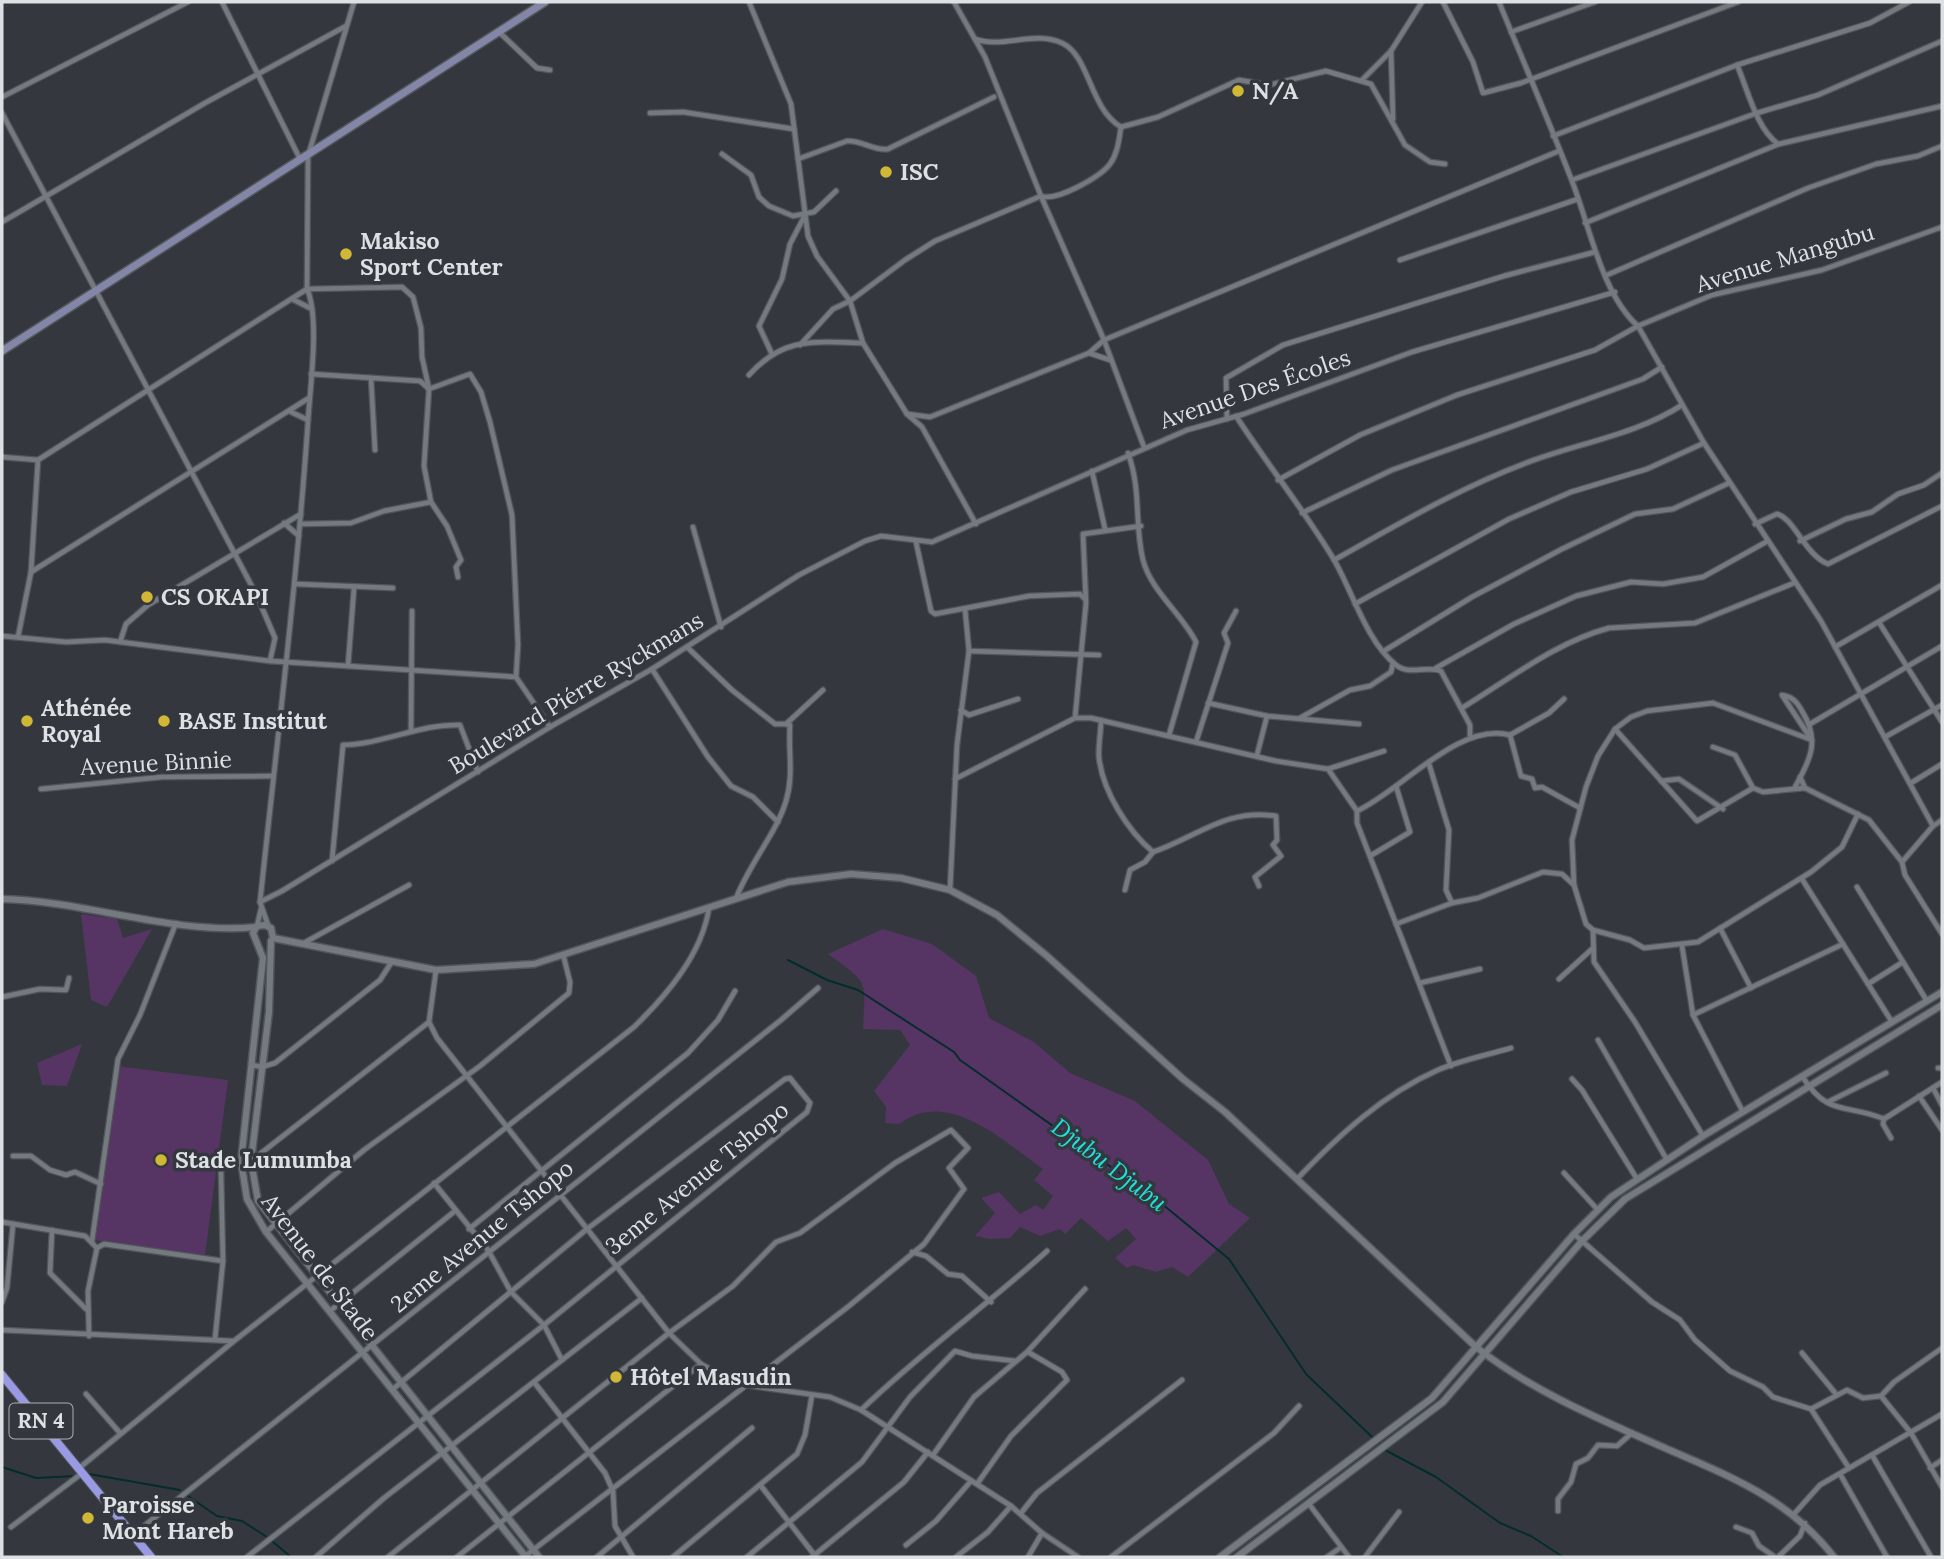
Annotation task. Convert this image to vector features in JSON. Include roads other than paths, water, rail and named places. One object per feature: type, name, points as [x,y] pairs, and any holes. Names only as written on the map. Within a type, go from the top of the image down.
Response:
[{"type":"highway","name":"RN 4","points":[[2,1375],[151,1557]]},
{"type":"main road","points":[[2,351],[545,2]]},
{"type":"street","points":[[2,97],[188,2]]},
{"type":"street","points":[[222,2],[304,158]]},
{"type":"street","points":[[354,2],[304,158],[307,289],[312,309],[311,374],[296,583],[260,902],[272,940],[269,1012],[251,1161],[258,1200],[275,1225],[402,1381],[539,1557]]},
{"type":"street","points":[[749,2],[791,104],[808,236],[817,256],[850,301],[863,343],[907,414],[922,427],[976,524]]},
{"type":"street","points":[[954,2],[995,83],[1104,340],[1144,447]]},
{"type":"street","points":[[1362,80],[1391,51],[1422,2]]},
{"type":"street","points":[[1443,2],[1473,62],[1483,93],[1530,79],[1738,2]]},
{"type":"street","points":[[1499,2],[1572,180],[1595,253],[1625,314],[1638,326],[1704,443],[1835,647],[1933,826]]},
{"type":"street","points":[[1511,32],[1595,2]]},
{"type":"street","points":[[1553,136],[1737,65],[1870,23],[1909,2]]},
{"type":"street","points":[[2,222],[346,26]]},
{"type":"street","points":[[498,32],[537,68],[550,70]]},
{"type":"street","points":[[975,39],[992,43],[1033,37],[1062,43],[1073,53],[1103,112],[1121,127]]},
{"type":"street","points":[[1572,180],[1757,113],[1818,95],[1942,41]]},
{"type":"street","points":[[1391,51],[1393,120]]},
{"type":"street","points":[[1737,65],[1757,113],[1771,139],[1779,144]]},
{"type":"street","points":[[1121,127],[1158,117],[1240,80],[1269,85],[1326,71],[1362,80],[1377,90],[1405,145],[1430,162],[1445,164]]},
{"type":"street","points":[[994,97],[995,83]]},
{"type":"street","points":[[798,159],[855,140],[878,150],[888,149],[994,97]]},
{"type":"street","points":[[994,97],[1003,103]]},
{"type":"street","points":[[1585,223],[1779,144],[1942,106]]},
{"type":"street","points":[[650,113],[683,112],[794,129]]},
{"type":"street","points":[[2,113],[235,552],[275,638],[270,661]]},
{"type":"street","points":[[800,345],[833,309],[850,301],[935,241],[1041,196],[1048,198],[1082,185],[1109,165],[1116,152],[1121,127]]},
{"type":"street","points":[[1607,275],[1808,188],[1876,164],[1918,156],[1942,146]]},
{"type":"street","points":[[907,414],[930,417],[1089,353],[1104,340],[1559,151]]},
{"type":"street","points":[[722,154],[751,175],[759,197],[769,206],[793,216],[814,212],[836,191]]},
{"type":"street","points":[[1400,260],[1578,199]]},
{"type":"street","points":[[771,352],[759,326],[782,279],[790,244],[806,214]]},
{"type":"street","name":"Avenue Mangubu","points":[[1278,480],[1360,435],[1457,396],[1595,350],[1638,326],[1712,295],[1822,270],[1942,227]]},
{"type":"street","points":[[1227,419],[1226,378],[1283,345],[1504,276],[1595,253]]},
{"type":"street","points":[[2,457],[38,460],[307,289],[388,285],[407,289],[413,297],[421,328],[422,357],[429,388],[424,466],[431,502],[447,526],[461,560],[456,567],[458,577]]},
{"type":"street","name":"Avenue Des Écoles","points":[[916,542],[932,542],[976,524],[1128,453],[1200,425],[1236,416],[1412,352],[1615,292]]},
{"type":"street","points":[[293,300],[312,309]]},
{"type":"street","points":[[749,375],[771,352],[800,345],[863,343]]},
{"type":"street","points":[[1089,353],[1110,359]]},
{"type":"street","points":[[1302,513],[1392,470],[1643,379],[1662,367]]},
{"type":"street","points":[[429,388],[470,373],[484,402],[512,515],[518,645],[516,677],[550,727]]},
{"type":"street","points":[[311,374],[420,382],[429,388]]},
{"type":"street","points":[[371,378],[375,450]]},
{"type":"street","points":[[31,572],[309,398]]},
{"type":"street","points":[[1334,560],[1496,475],[1588,441],[1652,423],[1682,405]]},
{"type":"street","points":[[290,412],[308,420]]},
{"type":"street","points":[[1236,416],[1334,560],[1355,604],[1384,651],[1393,663],[1408,670],[1441,671],[1470,725],[1470,736]]},
{"type":"street","points":[[922,427],[930,417]]},
{"type":"street","points":[[1355,604],[1509,519],[1571,492],[1647,469],[1704,443]]},
{"type":"street","points":[[1128,453],[1138,487],[1143,559],[1147,570],[1196,642],[1169,735]]},
{"type":"street","points":[[18,638],[31,572],[38,460]]},
{"type":"street","points":[[1092,471],[1105,529]]},
{"type":"street","points":[[1800,541],[1846,519],[1872,512],[1898,494],[1924,485],[1942,473]]},
{"type":"street","points":[[1384,651],[1472,597],[1635,514],[1673,509],[1729,483]]},
{"type":"street","points":[[301,524],[351,523],[384,511],[431,502]]},
{"type":"street","points":[[1755,524],[1782,515],[1800,541],[1824,563],[1833,563],[1942,506]]},
{"type":"street","points":[[121,642],[126,624],[148,605],[302,513]]},
{"type":"street","points":[[284,523],[300,536]]},
{"type":"street","points":[[1075,718],[1085,599],[1082,536],[1084,532],[1141,526]]},
{"type":"street","points":[[693,527],[720,627]]},
{"type":"street","name":"Boulevard Piérre Ryckmans","points":[[260,902],[332,862],[550,727],[652,669],[799,575],[874,537],[888,536],[916,542]]},
{"type":"street","points":[[1435,669],[1514,624],[1576,596],[1632,582],[1663,584],[1703,577],[1766,541]]},
{"type":"street","points":[[916,542],[933,613],[1029,596],[1080,594],[1085,599]]},
{"type":"street","points":[[296,583],[393,588]]},
{"type":"street","points":[[1462,708],[1561,648],[1595,631],[1695,623],[1794,583]]},
{"type":"street","points":[[1835,647],[1880,624],[1942,586]]},
{"type":"street","points":[[348,666],[354,588]]},
{"type":"street","points":[[950,890],[955,779],[969,651],[965,609]]},
{"type":"street","points":[[411,730],[412,611]]},
{"type":"street","points":[[1196,742],[1228,643],[1224,633],[1236,611]]},
{"type":"street","points":[[1880,624],[1942,722]]},
{"type":"street","points":[[2,636],[121,642],[270,661],[411,668],[516,677]]},
{"type":"street","points":[[1810,724],[1942,646]]},
{"type":"street","points":[[687,647],[767,718],[775,724],[790,725],[790,780],[778,821],[749,866],[737,896]]},
{"type":"street","points":[[969,651],[1099,655]]},
{"type":"street","points":[[1300,718],[1350,690],[1370,686],[1391,672],[1393,663]]},
{"type":"street","points":[[652,669],[708,758],[732,786],[752,797],[778,821]]},
{"type":"street","points":[[786,724],[806,702],[816,699],[823,690]]},
{"type":"street","points":[[1795,787],[1814,741],[1810,724],[1797,702],[1782,695],[1812,740],[1713,703],[1647,711],[1631,717],[1615,729],[1598,756],[1580,808],[1572,847],[1574,885],[1582,915],[1593,930],[1630,940],[1644,948],[1682,946],[1698,942],[1802,879],[1842,847],[1858,814]]},
{"type":"street","points":[[961,710],[969,715],[1018,699]]},
{"type":"street","points":[[1356,811],[1470,736],[1499,732],[1510,735],[1549,713],[1564,699]]},
{"type":"street","points":[[1208,703],[1268,716],[1359,724]]},
{"type":"street","points":[[1885,737],[1942,705]]},
{"type":"street","points":[[1257,755],[1268,716]]},
{"type":"street","points":[[955,779],[1075,718],[1101,720],[1328,769],[1384,751]]},
{"type":"street","points":[[1101,720],[1099,758],[1107,786],[1138,840],[1153,852]]},
{"type":"street","points":[[332,862],[343,745],[403,736],[411,730],[460,726],[478,772]]},
{"type":"street","points":[[1615,729],[1698,821],[1754,788]]},
{"type":"street","points":[[1510,735],[1521,776],[1532,779],[1535,788],[1542,787],[1580,808]]},
{"type":"street","points":[[1713,747],[1735,755],[1754,788],[1763,792],[1805,788],[1869,820],[1902,862],[1905,875],[1940,925],[1942,934]]},
{"type":"street","points":[[1429,764],[1449,830],[1446,890],[1452,902]]},
{"type":"street","points":[[1911,783],[1942,764]]},
{"type":"street","points":[[1328,769],[1356,811],[1357,823],[1451,1066]]},
{"type":"street","name":"Avenue Binnie","points":[[41,789],[162,777],[273,776]]},
{"type":"street","points":[[1800,777],[1805,788]]},
{"type":"street","points":[[1661,781],[1679,779],[1723,808]]},
{"type":"street","points":[[1370,856],[1410,832],[1396,786]]},
{"type":"street","points":[[1125,890],[1130,870],[1144,862],[1153,852],[1209,825],[1250,813],[1276,816],[1277,840],[1273,845],[1281,856],[1255,877],[1259,886]]},
{"type":"street","points":[[1902,862],[1933,826],[1942,820]]},
{"type":"street","points":[[1396,924],[1452,902],[1478,898],[1542,872],[1562,874],[1574,885]]},
{"type":"street","points":[[238,929],[256,942],[272,940],[301,944],[436,970],[534,964],[709,908],[737,896],[788,882],[851,874],[901,878],[950,890],[985,906],[1026,936],[1069,979],[1183,1079],[1216,1104],[1485,1354],[1546,1394],[1739,1479],[1805,1523],[1834,1557]]},
{"type":"street","points":[[1802,879],[1892,1022]]},
{"type":"street","points":[[301,944],[409,885]]},
{"type":"street","points":[[1857,887],[1927,1001]]},
{"type":"street","points":[[2,899],[90,908],[238,929],[268,926]]},
{"type":"street","points":[[11,1527],[79,1472],[120,1433],[234,1341],[634,1027],[674,984],[703,933],[709,908]]},
{"type":"street","points":[[256,927],[261,909]]},
{"type":"street","points":[[92,1241],[118,1059],[143,1006],[176,922]]},
{"type":"street","name":"Avenue de Stade","points":[[256,927],[256,942],[262,958],[241,1161],[247,1199],[266,1232],[500,1522],[525,1557]]},
{"type":"street","points":[[1720,928],[1751,988]]},
{"type":"street","points":[[1593,930],[1594,962],[1635,1022],[1703,1136]]},
{"type":"street","points":[[1693,1015],[1843,944]]},
{"type":"street","points":[[1682,946],[1693,1015],[1742,1112]]},
{"type":"street","points":[[1559,978],[1592,949]]},
{"type":"street","points":[[266,1232],[364,1150],[465,1074],[480,1066],[569,993],[570,982],[564,954]]},
{"type":"street","points":[[1868,984],[1903,962]]},
{"type":"street","points":[[252,1065],[262,1067],[275,1063],[380,980],[391,963]]},
{"type":"street","points":[[1420,983],[1479,969]]},
{"type":"street","points":[[436,970],[429,1022],[437,1038],[669,1334],[701,1364],[745,1385],[843,1400],[891,1427],[1011,1506],[1042,1534],[1078,1557]]},
{"type":"street","points":[[2,997],[40,989],[66,990],[69,978]]},
{"type":"street","name":"2eme Avenue Tshopo","points":[[133,1535],[373,1347],[488,1250],[818,988]]},
{"type":"street","points":[[469,1229],[688,1053],[718,1020],[735,991]]},
{"type":"street","points":[[1220,1557],[1432,1398],[1597,1209],[1703,1136],[1942,992]]},
{"type":"street","points":[[1237,1557],[1443,1402],[1582,1241],[1640,1189],[1942,1005]]},
{"type":"street","points":[[258,1013],[269,1012]]},
{"type":"street","points":[[215,1339],[223,1261],[221,1172],[227,1158],[251,1161],[429,1022]]},
{"type":"street","points":[[1598,1040],[1667,1161]]},
{"type":"street","points":[[1297,1179],[1331,1142],[1412,1083],[1451,1066],[1511,1048]]},
{"type":"street","points":[[1827,1102],[1886,1073]]},
{"type":"street","points":[[1802,1076],[1814,1097],[1862,1114],[1885,1117],[1942,1082]]},
{"type":"street","name":"3eme Avenue Tshopo","points":[[247,1557],[544,1325],[807,1112],[810,1103],[804,1093],[790,1078],[785,1079],[587,1229],[393,1389]]},
{"type":"street","points":[[1572,1079],[1582,1090],[1637,1179]]},
{"type":"street","points":[[1933,1088],[1942,1105]]},
{"type":"street","points":[[1919,1096],[1942,1130]]},
{"type":"street","points":[[1885,1117],[1883,1124],[1891,1138]]},
{"type":"street","points":[[388,1557],[733,1286],[776,1242],[800,1233],[895,1163],[951,1130],[968,1148],[949,1168],[964,1189],[923,1244],[849,1306],[525,1557]]},
{"type":"street","points":[[13,1156],[31,1156],[50,1170],[66,1175],[75,1172],[101,1184]]},
{"type":"street","points":[[1564,1173],[1597,1209]]},
{"type":"street","points":[[434,1183],[488,1250],[512,1292],[544,1325],[562,1360]]},
{"type":"street","points":[[330,1311],[455,1211]]},
{"type":"street","points":[[2,1222],[85,1236],[92,1241],[97,1248],[87,1310],[89,1336]]},
{"type":"street","points":[[2,1302],[7,1288],[13,1224]]},
{"type":"street","points":[[52,1230],[50,1273],[87,1310]]},
{"type":"street","points":[[1574,1234],[1652,1302],[1680,1320],[1695,1340],[1730,1371],[1763,1387],[1773,1397],[1811,1409],[1849,1468]]},
{"type":"street","points":[[97,1248],[104,1244],[223,1261]]},
{"type":"street","points":[[861,1410],[908,1365],[991,1302],[1047,1251]]},
{"type":"street","points":[[912,1252],[926,1256],[948,1273],[962,1276],[991,1302]]},
{"type":"street","points":[[761,1486],[814,1557],[904,1482],[931,1454],[974,1397],[1027,1352],[1085,1289]]},
{"type":"street","points":[[316,1557],[384,1498],[642,1298]]},
{"type":"street","points":[[2,1331],[234,1341]]},
{"type":"street","points":[[1811,1409],[1847,1390],[1863,1398],[1881,1396],[1894,1382],[1942,1348]]},
{"type":"street","points":[[747,1557],[862,1462],[911,1397],[955,1351],[1016,1362]]},
{"type":"street","points":[[976,1484],[1012,1436],[1066,1380],[1062,1372],[1027,1352]]},
{"type":"street","points":[[1802,1353],[1836,1394]]},
{"type":"street","points":[[457,1557],[500,1522],[509,1519],[701,1364]]},
{"type":"street","points":[[1021,1513],[1037,1493],[1182,1380]]},
{"type":"street","points":[[534,1382],[591,1453],[613,1491],[615,1526],[633,1557]]},
{"type":"street","points":[[86,1394],[120,1433]]},
{"type":"street","points":[[673,1557],[797,1454],[805,1435],[812,1395]]},
{"type":"street","points":[[1881,1396],[1911,1433],[1942,1487]]},
{"type":"street","points":[[1111,1557],[1274,1433],[1299,1406]]},
{"type":"street","points":[[1794,1514],[1820,1485],[1942,1414]]},
{"type":"street","points":[[597,1557],[752,1428]]},
{"type":"street","points":[[1558,1511],[1558,1499],[1572,1482],[1576,1464],[1588,1458],[1598,1445],[1617,1446],[1632,1433]]},
{"type":"street","points":[[1373,1442],[1379,1451]]},
{"type":"street","points":[[1872,1455],[1931,1557]]},
{"type":"street","points":[[1930,1468],[1942,1460]]},
{"type":"street","points":[[1840,1474],[1873,1528],[1887,1557]]},
{"type":"street","points":[[906,1545],[936,1521],[971,1481]]},
{"type":"street","points":[[1309,1504],[1349,1557]]},
{"type":"street","points":[[956,1557],[988,1532],[1011,1506]]},
{"type":"street","points":[[1365,1557],[1399,1512]]},
{"type":"street","points":[[1736,1527],[1752,1533],[1759,1546],[1776,1557],[1800,1536],[1805,1523]]},
{"type":"street","points":[[1028,1557],[1042,1534]]},
{"type":"street","points":[[1326,1557],[1340,1548]]},
{"type":"waterway","name":"Djubu Djubu","points":[[788,960],[827,980],[858,990],[954,1052],[960,1060],[1156,1199],[1229,1259],[1306,1374],[1372,1437]]},
{"type":"waterway","name":"Djubu Djubu","points":[[1385,1450],[1436,1477],[1500,1523],[1531,1536],[1563,1557]]},
{"type":"waterway","points":[[2,1467],[36,1478],[76,1476]]},
{"type":"waterway","points":[[89,1474],[180,1490]]},
{"type":"waterway","points":[[188,1496],[217,1516],[242,1521],[267,1537]]},
{"type":"waterway","points":[[272,1541],[291,1557]]},
{"type":"place","name":"N/A","points":[[1238,91]]},
{"type":"place","name":"ISC","points":[[886,172]]},
{"type":"place","name":"Makiso Sport Center","points":[[346,254]]},
{"type":"place","name":"CS OKAPI","points":[[147,597]]},
{"type":"place","name":"Athénée Royal","points":[[27,721]]},
{"type":"place","name":"BASE Institut","points":[[164,721]]},
{"type":"place","name":"Stade Lumumba","points":[[161,1160]]},
{"type":"place","name":"Hôtel Masudin","points":[[616,1377]]},
{"type":"place","name":"Paroisse Mont Hareb","points":[[88,1518]]}]
